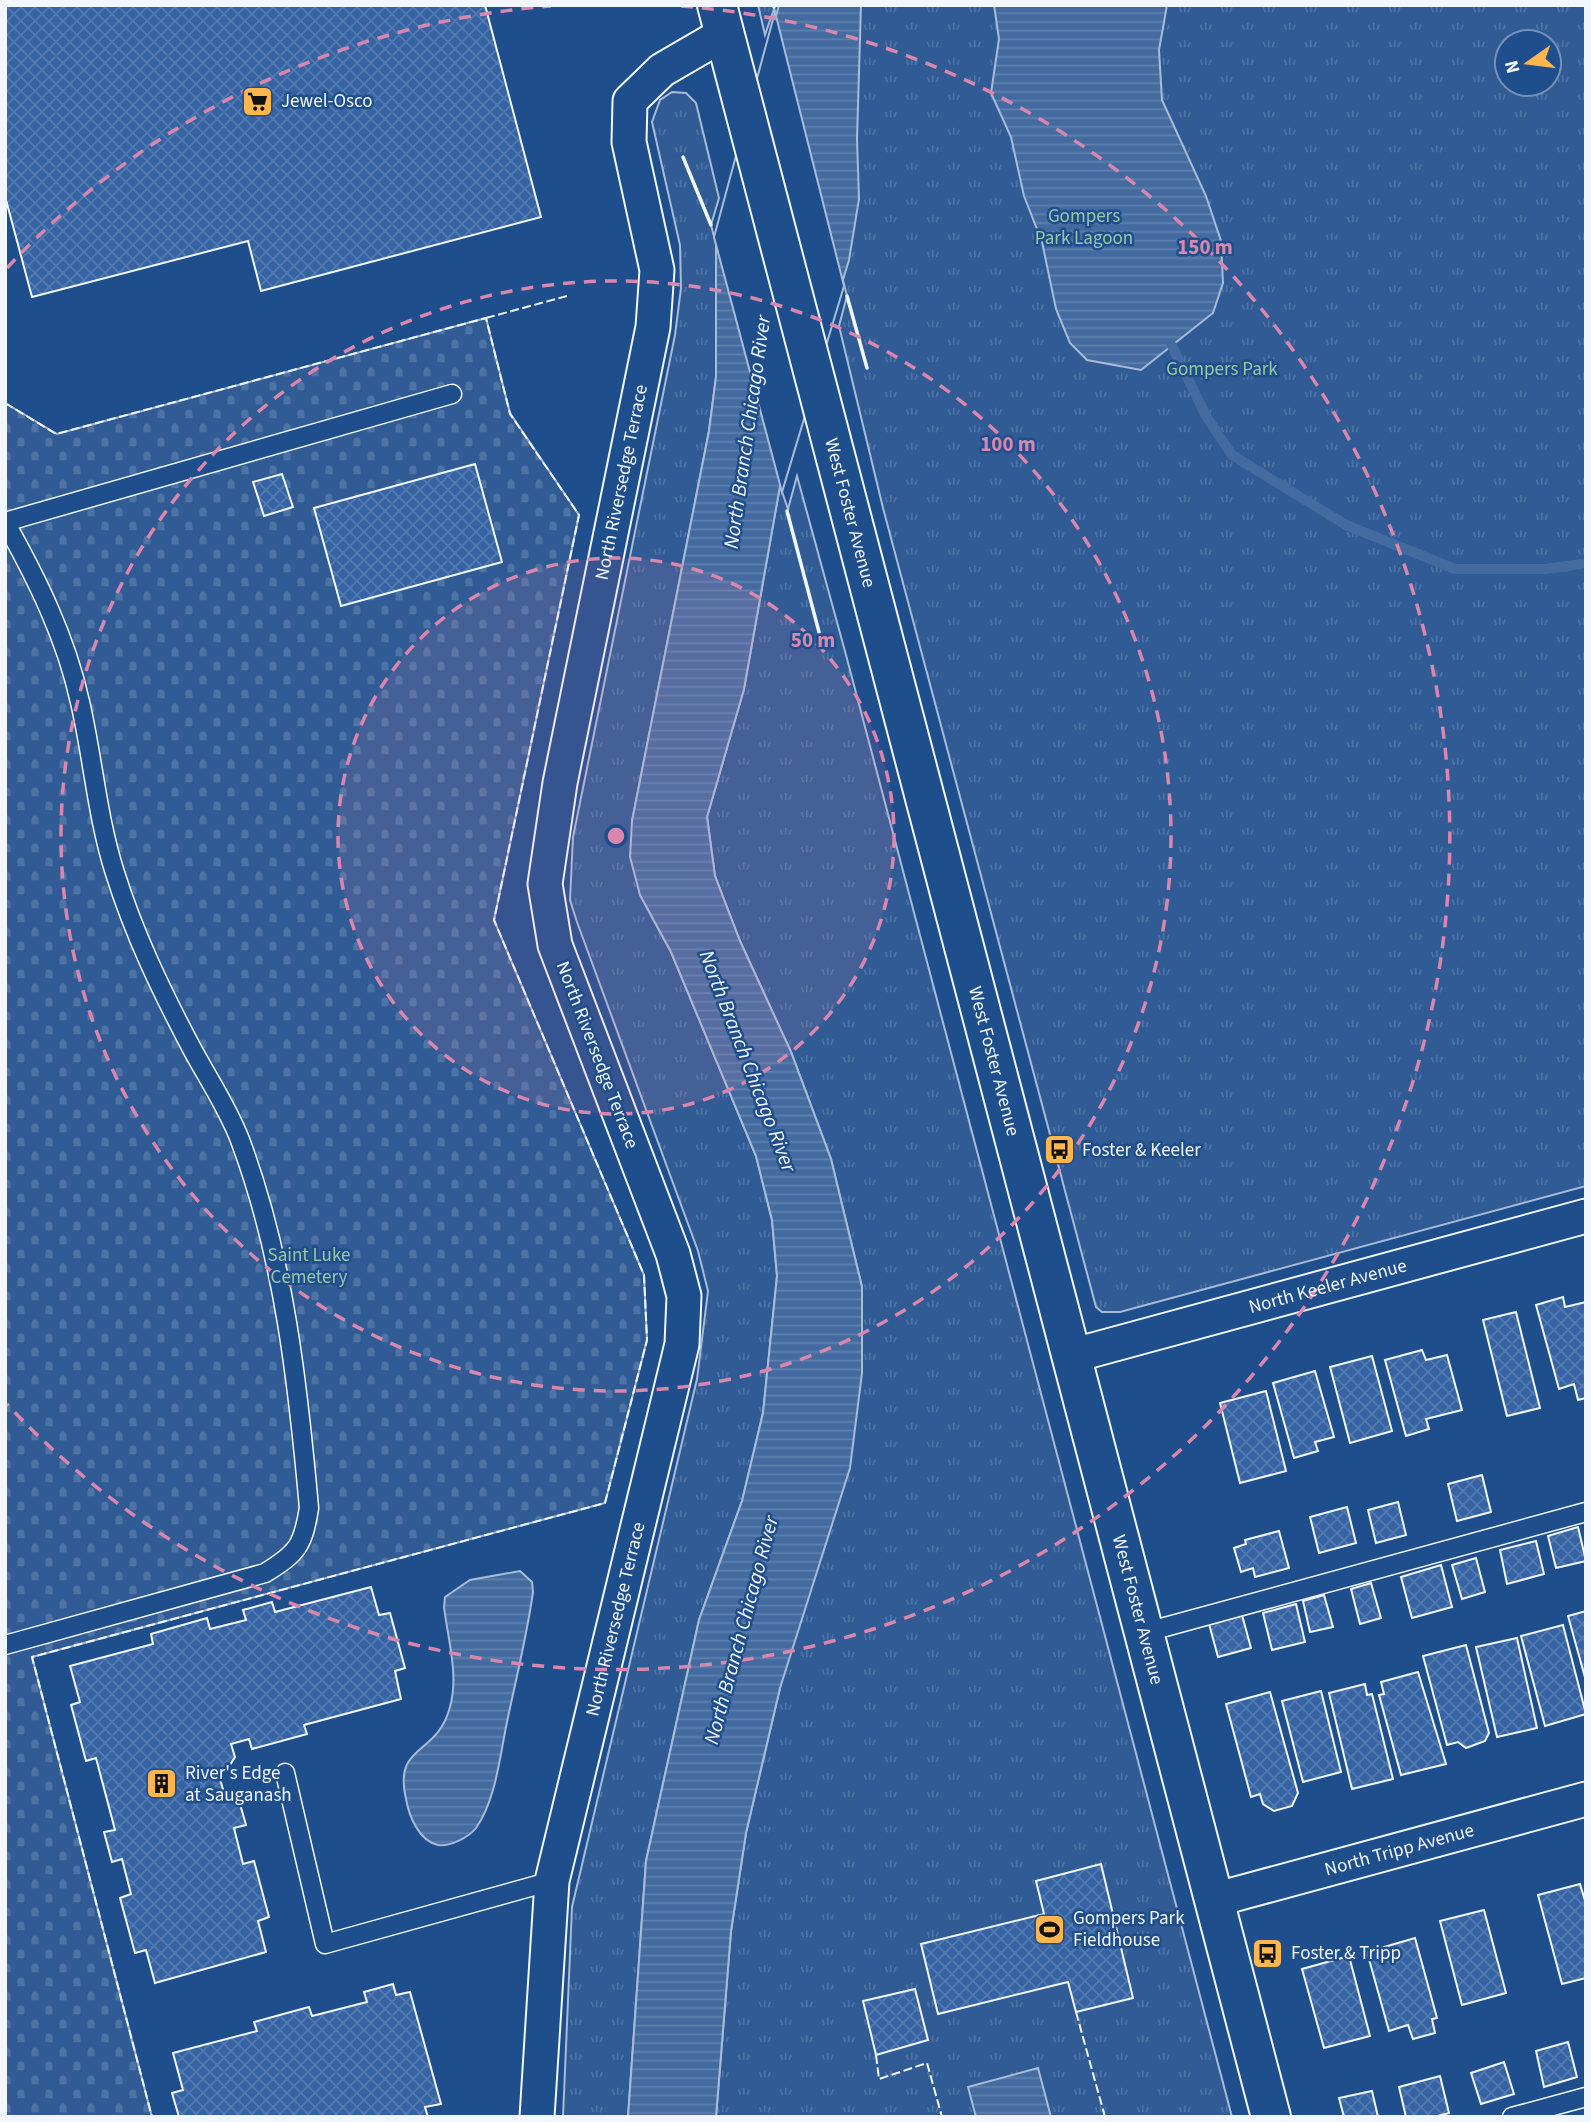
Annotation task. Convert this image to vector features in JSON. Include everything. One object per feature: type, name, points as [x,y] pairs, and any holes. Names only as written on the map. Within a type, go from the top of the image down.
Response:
[{"type":"main road","name":"West Foster Avenue","points":[[721,20],[1271,2117]]},
{"type":"street","name":"North Riversedge Terrace","points":[[537,2117],[552,1881],[682,1344],[684,1296],[673,1254],[555,945],[545,884],[560,783],[653,327],[657,270],[629,142],[631,101],[662,70],[721,20]]},
{"type":"street","name":"North Keeler Avenue","points":[[1070,1356],[1586,1216]]},
{"type":"street","name":"North Tripp Avenue","points":[[1214,1900],[1586,1799]]},
{"type":"lane","points":[[5,1645],[265,1573],[292,1557],[305,1537],[309,1508],[279,1275],[261,1203],[239,1138],[156,980],[136,936],[113,870],[80,701],[60,634],[39,582],[5,522],[452,394]]},
{"type":"lane","points":[[1143,1633],[1586,1512]]},
{"type":"lane","points":[[285,1773],[325,1944],[552,1881]]},
{"type":"lane","points":[[1512,2117],[1586,2097]]},
{"type":"green space","name":"Gompers Park","points":[[758,5],[1586,5],[1586,1186],[1120,1312],[1102,1312],[1096,1307],[883,508],[839,326],[847,296],[774,9],[765,35]]},
{"type":"green space","points":[[672,92],[686,93],[696,103],[719,198],[711,225],[716,244],[716,377],[709,431],[632,821],[640,895],[671,952],[756,1156],[772,1220],[777,1276],[763,1413],[742,1501],[699,1620],[646,1861],[628,2117],[563,2117],[572,1907],[697,1379],[708,1291],[698,1251],[570,900],[573,837],[675,335],[681,288],[680,245],[652,122],[660,100]]},
{"type":"green space","name":"Saint Luke Cemetery","points":[[486,318],[510,413],[579,515],[494,920],[644,1275],[647,1340],[605,1503],[32,1657],[152,2117],[5,2117],[5,403],[57,434]]},
{"type":"green space","points":[[797,476],[1232,2117],[716,2117],[731,1931],[746,1833],[780,1688],[862,1287],[831,1159],[791,1052],[740,941],[715,876],[707,817],[744,689],[780,486],[788,509]]},
{"type":"water","name":"North Branch Chicago River","points":[[779,5],[861,5],[857,139],[859,199],[849,260],[780,486],[744,689],[707,817],[715,876],[740,941],[791,1052],[831,1159],[862,1287],[862,1373],[850,1468],[780,1688],[746,1833],[731,1931],[716,2117],[628,2117],[646,1861],[699,1620],[742,1501],[763,1413],[777,1276],[772,1220],[756,1156],[671,952],[640,895],[630,857],[632,821],[709,431],[716,377],[716,244]]},
{"type":"water","points":[[994,5],[1167,5],[1159,50],[1162,100],[1206,196],[1221,241],[1223,283],[1213,313],[1141,370],[1087,360],[1070,343],[1056,309],[1042,242],[1024,196],[1011,137],[991,93],[999,39]]},
{"type":"water","points":[[520,1571],[532,1582],[533,1592],[493,1791],[483,1817],[473,1831],[453,1843],[431,1843],[420,1833],[412,1820],[404,1781],[411,1758],[436,1735],[450,1707],[453,1670],[445,1597],[470,1580]]},
{"type":"water","points":[[1038,2068],[1051,2117],[976,2117],[968,2087]]},
{"type":"pier","points":[[775,12],[844,286],[782,492],[714,237]]},
{"type":"building","name":"Jewel-Osco","points":[[5,5],[485,5],[541,217],[261,291],[248,241],[32,297],[5,196]]},
{"type":"building","points":[[475,464],[502,562],[341,606],[314,508]]},
{"type":"building","points":[[282,474],[293,507],[264,516],[253,482]]},
{"type":"building","points":[[1563,1297],[1565,1307],[1586,1302],[1586,1398],[1578,1400],[1574,1384],[1559,1389],[1536,1305]]},
{"type":"building","points":[[1516,1312],[1540,1408],[1507,1416],[1483,1320]]},
{"type":"building","points":[[1422,1350],[1426,1360],[1447,1355],[1462,1410],[1426,1419],[1429,1429],[1406,1436],[1385,1360]]},
{"type":"building","points":[[1372,1356],[1392,1431],[1350,1443],[1330,1367]]},
{"type":"building","points":[[1315,1371],[1334,1437],[1315,1442],[1318,1451],[1294,1458],[1273,1383]]},
{"type":"building","points":[[1266,1391],[1286,1471],[1240,1483],[1220,1403]]},
{"type":"building","points":[[1482,1475],[1491,1512],[1457,1521],[1448,1484]]},
{"type":"building","points":[[1398,1502],[1406,1535],[1376,1543],[1368,1510]]},
{"type":"building","points":[[1347,1507],[1356,1543],[1319,1553],[1310,1517]]},
{"type":"building","points":[[1578,1527],[1586,1561],[1556,1568],[1548,1536]]},
{"type":"building","points":[[1279,1531],[1289,1568],[1255,1577],[1253,1568],[1241,1572],[1234,1548],[1246,1544],[1245,1540]]},
{"type":"building","points":[[1536,1541],[1544,1574],[1507,1584],[1500,1550]]},
{"type":"building","points":[[1476,1558],[1485,1592],[1462,1599],[1452,1565]]},
{"type":"building","points":[[1441,1565],[1452,1607],[1412,1618],[1401,1577]]},
{"type":"building","points":[[1371,1583],[1381,1618],[1360,1624],[1351,1589]]},
{"type":"building","name":"River's Edge at Sauganash","points":[[371,1587],[379,1615],[390,1613],[405,1668],[395,1671],[401,1699],[304,1725],[307,1734],[252,1749],[249,1739],[231,1744],[235,1757],[228,1768],[218,1772],[226,1800],[238,1797],[246,1825],[234,1828],[243,1864],[254,1861],[269,1917],[258,1921],[266,1952],[155,1983],[146,1950],[135,1953],[120,1898],[131,1894],[122,1859],[112,1862],[104,1832],[115,1830],[96,1758],[86,1761],[71,1705],[80,1702],[70,1666],[153,1644],[151,1634],[207,1618],[210,1629],[246,1620],[243,1610],[272,1602],[275,1612]]},
{"type":"building","points":[[1324,1595],[1333,1627],[1310,1632],[1303,1601]]},
{"type":"building","points":[[1296,1604],[1305,1642],[1272,1650],[1263,1613]]},
{"type":"building","points":[[1586,1611],[1586,1681],[1568,1616]]},
{"type":"building","points":[[1242,1615],[1251,1648],[1218,1657],[1209,1624]]},
{"type":"building","points":[[1563,1625],[1586,1714],[1545,1726],[1521,1636]]},
{"type":"building","points":[[1517,1638],[1537,1728],[1497,1737],[1476,1647]]},
{"type":"building","points":[[1466,1645],[1489,1733],[1485,1741],[1466,1748],[1458,1742],[1447,1745],[1423,1656]]},
{"type":"building","points":[[1418,1672],[1446,1764],[1401,1775],[1379,1695],[1384,1694],[1381,1682]]},
{"type":"building","points":[[1365,1684],[1367,1695],[1372,1694],[1393,1779],[1352,1789],[1329,1693]]},
{"type":"building","points":[[1321,1691],[1341,1772],[1303,1782],[1282,1701]]},
{"type":"building","points":[[1270,1692],[1298,1793],[1292,1806],[1274,1811],[1263,1804],[1260,1794],[1251,1797],[1226,1704]]},
{"type":"building","name":"Gompers Park Fieldhouse","points":[[1101,1864],[1133,1998],[1076,2012],[1068,1982],[938,2014],[921,1944],[1044,1914],[1036,1881]]},
{"type":"building","points":[[1580,1884],[1586,1904],[1586,1978],[1562,1984],[1538,1895]]},
{"type":"building","points":[[1484,1910],[1506,1993],[1462,2005],[1440,1921]]},
{"type":"building","points":[[1415,1938],[1437,2018],[1432,2019],[1435,2033],[1413,2039],[1408,2025],[1389,2031],[1367,1952]]},
{"type":"building","points":[[1349,1956],[1370,2036],[1324,2048],[1302,1969]]},
{"type":"building","points":[[393,1984],[396,1995],[410,1992],[441,2104],[425,2107],[428,2117],[179,2117],[172,2093],[183,2090],[173,2053],[257,2031],[254,2022],[309,2007],[312,2016],[367,2002],[364,1992]]},
{"type":"building","points":[[915,1989],[928,2040],[876,2055],[863,2001]]},
{"type":"building","points":[[1568,2042],[1577,2077],[1544,2087],[1536,2051]]},
{"type":"building","points":[[1504,2062],[1514,2094],[1481,2104],[1471,2073]]},
{"type":"building","points":[[1440,2076],[1449,2113],[1434,2117],[1406,2117],[1399,2087]]},
{"type":"building","points":[[1372,2091],[1378,2117],[1344,2117],[1339,2098]]},
{"type":"waterway","points":[[1172,346],[1206,416],[1232,455],[1346,525],[1455,569],[1546,569],[1581,564]]},
{"type":"fence","points":[[486,318],[567,296]]},
{"type":"fence","points":[[5,403],[56,434],[486,318],[510,414],[579,515],[494,920],[644,1275],[647,1340],[605,1503],[32,1657],[152,2117]]},
{"type":"fence","points":[[1076,2012],[1105,2117]]},
{"type":"fence","points":[[876,2055],[879,2079],[927,2063],[942,2117]]},
{"type":"wall","points":[[683,157],[711,225]]},
{"type":"wall","points":[[847,296],[867,368]]},
{"type":"wall","points":[[787,511],[819,632]]},
{"type":"place","name":"Jewel-Osco","points":[[258,101]]},
{"type":"place","name":"Foster & Keeler","points":[[1059,1150]]},
{"type":"place","name":"River's Edge at Sauganash","points":[[162,1784]]},
{"type":"place","name":"Gompers Park Fieldhouse","points":[[1050,1929]]},
{"type":"place","name":"Foster & Tripp","points":[[1268,1953]]},
{"type":"park label","name":"Gompers Park Lagoon","points":[[1084,227]]}]
